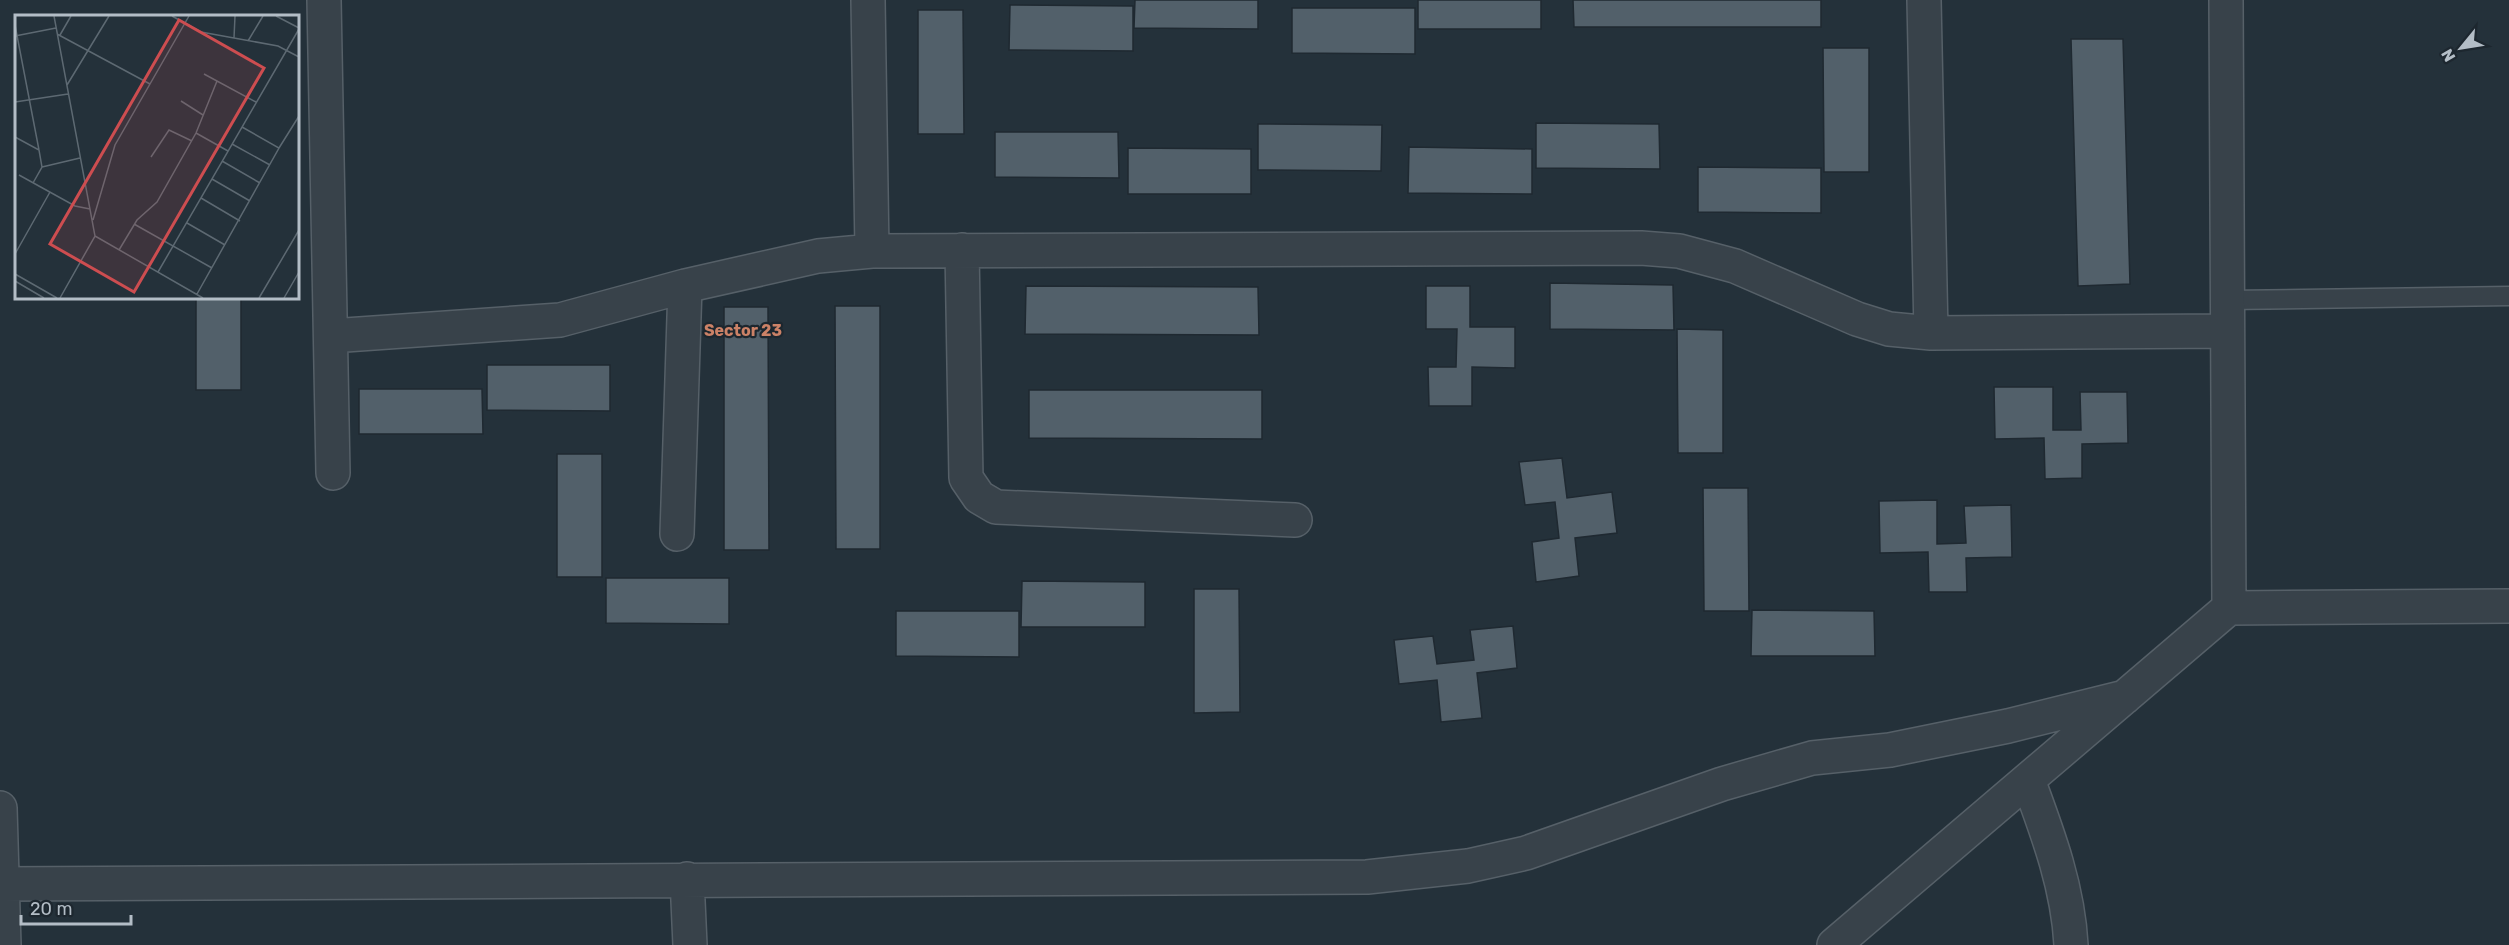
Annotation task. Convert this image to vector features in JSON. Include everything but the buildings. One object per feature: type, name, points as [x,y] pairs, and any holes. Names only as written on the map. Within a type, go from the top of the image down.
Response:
[{"type":"street","points":[[324,0],[333,473]]},
{"type":"street","points":[[868,0],[872,251]]},
{"type":"street","points":[[1924,0],[1931,333]]},
{"type":"street","points":[[2226,0],[2229,608]]},
{"type":"street","points":[[331,336],[560,321],[685,286],[818,256],[872,251],[962,250],[1641,248],[1679,251],[1735,266],[1857,319],[1889,328],[1931,333],[2227,316]]},
{"type":"street","points":[[962,250],[966,478],[979,497],[996,507],[1295,520]]},
{"type":"street","points":[[677,534],[685,286]]},
{"type":"street","points":[[1834,945],[2229,608],[2509,606]]},
{"type":"street","points":[[2,884],[1367,877],[1468,866],[1526,853],[1722,784],[1812,758],[1901,748],[2008,726],[2125,697]]},
{"type":"street","points":[[2028,780],[2056,855],[2070,918],[2072,945]]},
{"type":"street","points":[[0,808],[4,945]]},
{"type":"street","points":[[687,879],[690,945]]},
{"type":"lane","points":[[2227,316],[2509,296]]},
{"type":"district","name":"Sector 23","points":[[743,330]]}]
